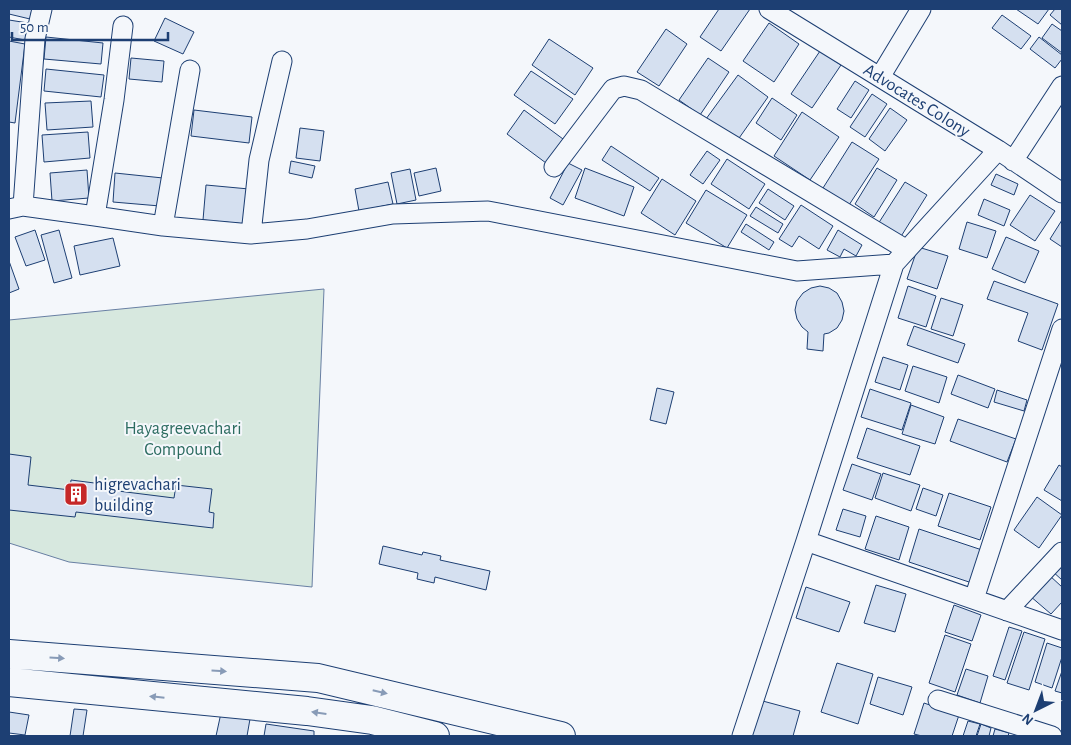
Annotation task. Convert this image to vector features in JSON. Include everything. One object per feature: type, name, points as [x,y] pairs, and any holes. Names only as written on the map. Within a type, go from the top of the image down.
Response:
[{"type":"main road","points":[[9,654],[318,678],[548,735]]},
{"type":"main road","points":[[9,682],[307,711],[371,728],[435,736]]},
{"type":"street","points":[[42,9],[34,39],[16,208],[95,216],[162,226],[251,234],[307,229],[394,214],[488,211],[797,271],[894,264]]},
{"type":"street","name":"Advocates Colony","points":[[769,9],[1006,155],[1062,193]]},
{"type":"street","points":[[880,77],[921,9]]},
{"type":"street","points":[[95,216],[114,100],[123,26]]},
{"type":"street","points":[[251,234],[259,160],[282,61]]},
{"type":"street","points":[[162,226],[190,70]]},
{"type":"street","points":[[554,166],[612,89],[624,86],[641,90],[906,250]]},
{"type":"street","points":[[742,736],[894,264],[906,250],[1006,155],[1062,86]]},
{"type":"street","points":[[974,599],[1062,329]]},
{"type":"street","points":[[806,541],[1062,630]]},
{"type":"street","points":[[1007,611],[1062,552]]},
{"type":"street","points":[[938,700],[1052,736]]},
{"type":"green space","name":"Hayagreevachari Compound","points":[[324,289],[312,587],[69,562],[9,543],[9,320]]},
{"type":"building","points":[[9,9],[32,9],[30,19],[9,14]]},
{"type":"building","points":[[719,9],[750,9],[721,51],[700,37]]},
{"type":"building","points":[[1016,9],[1049,9],[1038,24]]},
{"type":"building","points":[[1055,9],[1062,9],[1062,25],[1050,15]]},
{"type":"building","points":[[1002,15],[1031,36],[1021,49],[992,28]]},
{"type":"building","points":[[165,18],[194,32],[183,54],[154,41]]},
{"type":"building","points":[[9,20],[28,23],[25,40],[9,37]]},
{"type":"building","points":[[769,23],[799,44],[774,82],[743,61]]},
{"type":"building","points":[[1052,24],[1062,31],[1062,53],[1042,38]]},
{"type":"building","points":[[666,29],[687,44],[659,86],[637,72]]},
{"type":"building","points":[[46,37],[103,43],[101,64],[44,59]]},
{"type":"building","points":[[1039,37],[1062,55],[1062,59],[1055,68],[1030,49]]},
{"type":"building","points":[[549,39],[593,68],[575,95],[532,65]]},
{"type":"building","points":[[9,41],[25,44],[15,123],[9,122]]},
{"type":"building","points":[[820,51],[841,65],[812,108],[791,94]]},
{"type":"building","points":[[131,58],[164,61],[162,82],[129,79]]},
{"type":"building","points":[[708,58],[729,72],[700,115],[679,100]]},
{"type":"building","points":[[46,69],[104,75],[101,97],[44,91]]},
{"type":"building","points":[[531,71],[573,99],[555,124],[514,95]]},
{"type":"building","points":[[738,75],[768,97],[737,141],[706,119]]},
{"type":"building","points":[[855,81],[869,90],[851,118],[837,109]]},
{"type":"building","points":[[872,94],[887,104],[865,137],[850,127]]},
{"type":"building","points":[[772,98],[797,115],[781,140],[756,123]]},
{"type":"building","points":[[91,101],[93,127],[47,130],[45,103]]},
{"type":"building","points":[[890,108],[907,120],[885,151],[869,139]]},
{"type":"building","points":[[194,110],[252,117],[249,143],[191,136]]},
{"type":"building","points":[[524,110],[563,139],[546,163],[507,134]]},
{"type":"building","points":[[802,112],[839,137],[810,180],[774,156]]},
{"type":"building","points":[[300,128],[324,131],[320,161],[296,158]]},
{"type":"building","points":[[88,132],[90,158],[44,162],[42,135]]},
{"type":"building","points":[[852,142],[879,159],[849,205],[823,188]]},
{"type":"building","points":[[611,146],[659,178],[650,191],[602,160]]},
{"type":"building","points":[[707,151],[720,160],[703,184],[690,175]]},
{"type":"building","points":[[727,159],[765,184],[749,209],[711,184]]},
{"type":"building","points":[[291,161],[315,166],[312,178],[289,173]]},
{"type":"building","points":[[568,163],[582,170],[563,205],[550,198]]},
{"type":"building","points":[[436,168],[441,191],[419,196],[414,173]]},
{"type":"building","points":[[585,168],[634,187],[624,216],[575,198]]},
{"type":"building","points":[[877,168],[897,180],[874,217],[855,204]]},
{"type":"building","points":[[410,169],[416,200],[397,204],[391,173]]},
{"type":"building","points":[[87,170],[89,198],[52,201],[50,173]]},
{"type":"building","points":[[115,173],[163,178],[160,206],[113,202]]},
{"type":"building","points":[[996,174],[1018,184],[1014,195],[991,185]]},
{"type":"building","points":[[662,179],[696,201],[675,235],[641,213]]},
{"type":"building","points":[[388,182],[393,204],[359,211],[355,189]]},
{"type":"building","points":[[905,182],[927,195],[900,238],[878,224]]},
{"type":"building","points":[[206,185],[249,189],[246,224],[203,220]]},
{"type":"building","points":[[768,189],[794,206],[785,220],[759,203]]},
{"type":"building","points":[[706,190],[747,215],[727,248],[686,223]]},
{"type":"building","points":[[1030,195],[1055,211],[1035,241],[1010,225]]},
{"type":"building","points":[[984,199],[1010,210],[1004,226],[978,215]]},
{"type":"building","points":[[801,205],[833,226],[819,249],[799,236],[792,247],[779,239]]},
{"type":"building","points":[[756,207],[783,224],[778,233],[750,216]]},
{"type":"building","points":[[1062,220],[1062,247],[1050,239]]},
{"type":"building","points":[[967,222],[996,231],[987,258],[959,249]]},
{"type":"building","points":[[746,224],[774,242],[769,250],[741,232]]},
{"type":"building","points":[[35,230],[45,260],[26,266],[15,237]]},
{"type":"building","points":[[59,230],[72,278],[54,283],[41,235]]},
{"type":"building","points":[[838,230],[862,245],[856,256],[844,249],[840,257],[827,250]]},
{"type":"building","points":[[1006,237],[1039,251],[1025,283],[992,269]]},
{"type":"building","points":[[113,238],[120,266],[80,275],[74,246]]},
{"type":"building","points":[[918,247],[948,256],[937,289],[907,279]]},
{"type":"building","points":[[9,261],[19,289],[9,293]]},
{"type":"building","points":[[994,281],[1058,304],[1042,350],[1018,341],[1028,313],[987,299]]},
{"type":"building","points":[[820,286],[829,288],[837,293],[844,311],[842,320],[837,328],[824,334],[823,351],[807,349],[808,332],[797,319],[795,310],[797,301],[803,293],[811,288]]},
{"type":"building","points":[[908,286],[936,296],[926,327],[898,318]]},
{"type":"building","points":[[941,298],[963,305],[953,336],[931,329]]},
{"type":"building","points":[[914,326],[965,344],[958,363],[907,345]]},
{"type":"building","points":[[883,357],[908,365],[900,390],[875,382]]},
{"type":"building","points":[[913,366],[947,377],[939,403],[905,391]]},
{"type":"building","points":[[958,375],[995,389],[988,408],[951,394]]},
{"type":"building","points":[[657,388],[674,392],[666,424],[650,420]]},
{"type":"building","points":[[870,389],[911,403],[902,430],[861,417]]},
{"type":"building","points":[[997,390],[1027,400],[1024,411],[994,402]]},
{"type":"building","points":[[911,405],[944,417],[935,444],[902,434]]},
{"type":"building","points":[[958,419],[1016,439],[1007,462],[950,441]]},
{"type":"building","points":[[867,428],[920,446],[910,475],[857,458]]},
{"type":"building","name":"higrevachari building","points":[[9,454],[31,457],[28,485],[70,490],[71,480],[110,485],[110,490],[174,498],[176,485],[212,489],[209,512],[214,513],[213,528],[76,512],[75,517],[9,510]]},
{"type":"building","points":[[852,464],[881,474],[872,500],[843,490]]},
{"type":"building","points":[[1059,465],[1062,467],[1062,501],[1044,490]]},
{"type":"building","points":[[883,473],[920,485],[911,511],[875,498]]},
{"type":"building","points":[[923,488],[943,495],[936,516],[916,509]]},
{"type":"building","points":[[949,493],[991,507],[980,540],[938,526]]},
{"type":"building","points":[[1037,497],[1062,515],[1039,548],[1014,530]]},
{"type":"building","points":[[843,509],[866,516],[860,537],[836,530]]},
{"type":"building","points":[[876,516],[909,527],[899,560],[865,549]]},
{"type":"building","points":[[919,529],[982,550],[972,583],[909,562]]},
{"type":"building","points":[[383,546],[422,555],[423,552],[441,556],[440,560],[490,571],[486,590],[435,577],[434,583],[417,579],[418,573],[379,564]]},
{"type":"building","points":[[1062,558],[1062,580],[1051,570]]},
{"type":"building","points":[[1049,575],[1062,587],[1062,602],[1051,614],[1030,596]]},
{"type":"building","points":[[876,585],[906,594],[895,632],[864,623]]},
{"type":"building","points":[[806,587],[850,602],[839,632],[796,618]]},
{"type":"building","points":[[954,605],[981,615],[972,641],[945,632]]},
{"type":"building","points":[[1009,627],[1022,631],[1005,680],[993,676]]},
{"type":"building","points":[[1024,632],[1045,639],[1029,690],[1007,683]]},
{"type":"building","points":[[945,635],[971,644],[955,692],[929,683]]},
{"type":"building","points":[[1047,643],[1062,648],[1062,657],[1052,688],[1035,682]]},
{"type":"building","points":[[837,663],[873,674],[858,724],[821,712]]},
{"type":"building","points":[[966,669],[988,676],[980,703],[957,695]]},
{"type":"building","points":[[1062,671],[1062,693],[1055,691]]},
{"type":"building","points":[[878,677],[912,687],[903,715],[870,704]]},
{"type":"building","points":[[759,700],[800,711],[793,736],[749,736]]},
{"type":"building","points":[[924,703],[959,715],[952,736],[922,736],[914,734]]},
{"type":"building","points":[[74,709],[87,710],[83,736],[70,736]]},
{"type":"building","points":[[9,712],[29,715],[25,735],[9,733]]},
{"type":"building","points":[[221,713],[250,719],[247,736],[216,736]]},
{"type":"building","points":[[968,721],[980,724],[976,736],[963,736]]},
{"type":"building","points":[[266,724],[314,731],[314,736],[264,736]]},
{"type":"building","points":[[981,724],[991,728],[989,736],[977,736]]},
{"type":"building","points":[[995,729],[1009,733],[1008,736],[993,736]]},
{"type":"place","name":"higrevachari building","points":[[76,494]]}]
